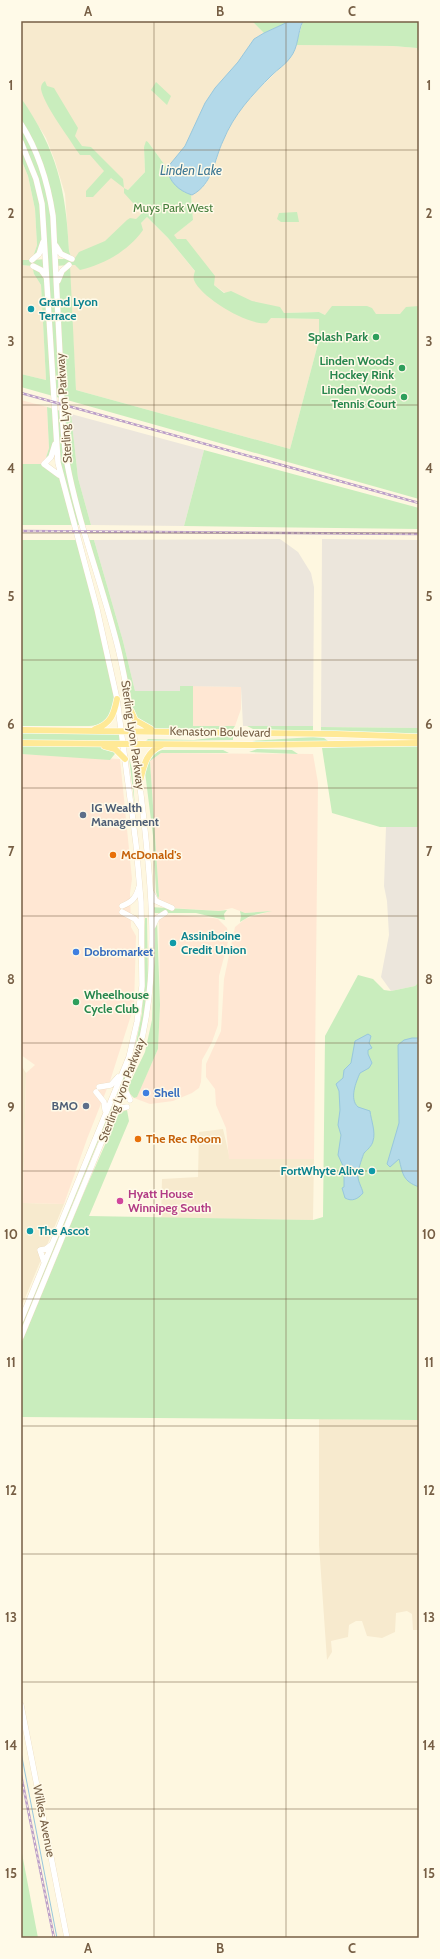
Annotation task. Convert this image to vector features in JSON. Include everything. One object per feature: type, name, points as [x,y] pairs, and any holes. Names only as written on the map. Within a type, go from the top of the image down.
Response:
[{"type":"main road","name":"Sterling Lyon Parkway","points":[[21,124],[41,163],[53,216],[62,405],[67,462],[119,652],[131,711],[140,781],[150,885],[149,1006],[138,1054],[21,1337]]},
{"type":"main road","name":"Sterling Lyon Parkway","points":[[21,142],[36,179],[42,204],[56,440],[60,476],[97,609],[117,699],[124,744],[140,883],[142,930],[142,986],[138,1015],[125,1067],[21,1320]]},
{"type":"main road","points":[[45,236],[41,250],[32,263],[41,270],[47,280]]},
{"type":"main road","points":[[54,241],[61,254],[72,259]]},
{"type":"main road","points":[[57,285],[62,271],[70,265]]},
{"type":"main road","points":[[56,440],[51,457],[44,464],[57,471],[60,476]]},
{"type":"main road","points":[[90,730],[100,728],[110,721],[115,711],[117,699]]},
{"type":"main road","points":[[131,711],[135,720],[156,731]]},
{"type":"main road","name":"Kenaston Boulevard","points":[[21,730],[156,731],[419,737]]},
{"type":"main road","name":"Kenaston Boulevard","points":[[21,743],[164,745],[419,743]]},
{"type":"main road","points":[[95,744],[115,749],[125,759]]},
{"type":"main road","points":[[140,781],[146,758],[154,749],[164,745]]},
{"type":"main road","points":[[122,906],[130,903],[134,899],[140,883]]},
{"type":"main road","points":[[150,885],[156,901],[172,908]]},
{"type":"main road","points":[[122,912],[135,919],[142,930]]},
{"type":"main road","points":[[150,932],[157,918],[165,913]]},
{"type":"main road","points":[[104,1116],[106,1106],[97,1089],[114,1083],[125,1067]]},
{"type":"main road","points":[[124,1088],[130,1100]]},
{"type":"main road","points":[[114,1112],[120,1108],[127,1107]]},
{"type":"main road","points":[[44,1264],[40,1250],[46,1249],[52,1243]]},
{"type":"main road","name":"Wilkes Avenue","points":[[21,1705],[67,1938]]},
{"type":"shaded area","points":[[21,21],[252,21],[264,33],[254,39],[238,62],[215,88],[205,103],[185,146],[167,168],[148,142],[144,147],[145,172],[128,190],[124,188],[125,193],[142,213],[122,234],[83,257],[72,259],[69,251],[65,194],[55,161],[46,138],[21,98]]},
{"type":"shaded area","points":[[296,45],[393,46],[417,48],[419,57],[419,314],[325,315],[319,312],[284,313],[225,293],[214,285],[173,235],[193,220],[191,194],[206,184],[217,159],[222,142],[234,117],[242,106],[291,57]]},
{"type":"shaded area","points":[[21,159],[28,176],[35,209],[37,245],[32,260],[21,260]]},
{"type":"shaded area","points":[[147,217],[168,238],[207,286],[271,318],[319,319],[319,340],[290,449],[76,390],[69,265],[141,223]]},
{"type":"shaded area","points":[[21,265],[33,266],[34,274],[41,285],[46,380],[21,374]]},
{"type":"shaded area","points":[[21,400],[47,407],[49,448],[44,464],[21,464]]},
{"type":"shaded area","points":[[71,414],[204,450],[184,526],[91,525],[78,478]]},
{"type":"shaded area","points":[[280,539],[298,552],[311,573],[314,587],[313,726],[243,726],[241,687],[181,686],[180,691],[135,691],[123,641],[94,540]]},
{"type":"shaded area","points":[[322,539],[419,540],[419,728],[321,727]]},
{"type":"shaded area","points":[[193,686],[241,687],[241,709],[235,726],[193,726]]},
{"type":"shaded area","points":[[161,753],[313,754],[318,783],[314,1159],[229,1159],[226,1128],[216,1105],[215,1089],[206,1077],[206,1064],[221,1031],[224,979],[235,927],[245,919],[271,911],[245,913],[232,908],[219,911],[172,908],[158,899],[150,761]]},
{"type":"shaded area","points":[[21,754],[120,759],[132,879],[130,893],[131,927],[136,936],[134,1006],[110,1081],[87,1139],[64,1204],[23,1203],[26,1073],[35,1065],[21,1055]]},
{"type":"shaded area","points":[[386,827],[419,827],[419,982],[415,986],[391,991],[381,977],[389,935],[387,901],[384,886]]},
{"type":"shaded area","points":[[174,915],[218,919],[227,928],[229,938],[219,976],[218,1025],[212,1042],[202,1060],[201,1082],[199,1088],[192,1093],[173,1101],[150,1104],[134,1098],[137,1096],[158,1049],[160,1005],[159,919]]},
{"type":"shaded area","points":[[21,1065],[26,1073],[23,1203],[64,1204],[21,1308]]},
{"type":"shaded area","points":[[223,1129],[230,1159],[314,1159],[313,1220],[161,1218],[162,1179],[198,1177],[199,1132]]},
{"type":"shaded area","points":[[319,1419],[419,1420],[419,1630],[413,1630],[412,1614],[407,1611],[396,1613],[395,1632],[382,1638],[367,1636],[362,1621],[356,1621],[349,1625],[348,1637],[331,1641],[332,1652],[327,1660],[319,1545]]},
{"type":"green space","points":[[252,21],[290,21],[264,33]]},
{"type":"green space","points":[[303,21],[419,22],[419,57],[417,48],[393,46],[296,45]]},
{"type":"green space","points":[[45,81],[47,86],[54,88],[78,128],[75,136],[82,146],[91,147],[123,179],[124,188],[111,178],[93,197],[86,197],[86,191],[104,171],[90,155],[80,155],[75,148],[46,103],[41,89],[42,84]]},
{"type":"green space","points":[[156,82],[171,96],[167,105],[151,90]]},
{"type":"green space","name":"Muys Park West","points":[[21,98],[43,135],[57,171],[62,189],[68,229],[69,251],[72,259],[75,258],[79,252],[105,241],[127,220],[130,218],[136,219],[142,213],[124,193],[124,188],[128,190],[145,172],[144,147],[146,141],[167,168],[168,174],[184,192],[191,194],[193,220],[174,235],[177,239],[186,239],[215,276],[214,285],[224,293],[231,291],[252,301],[280,307],[284,313],[319,312],[325,315],[332,306],[367,306],[372,308],[376,314],[400,314],[406,307],[419,306],[419,499],[21,387],[21,374],[46,380],[41,285],[34,274],[32,266],[21,265],[21,260],[32,260],[37,245],[35,209],[28,176],[21,159]],"holes":[[[147,217],[168,238],[195,271],[194,279],[198,287],[206,295],[226,309],[259,323],[267,323],[271,318],[319,319],[319,340],[290,449],[76,390],[70,265],[75,265],[80,270],[115,256],[137,238],[143,230],[141,223]],[[45,238],[46,259],[33,260]],[[55,243],[66,257],[70,259],[55,259]],[[69,265],[57,284],[56,266]]]},
{"type":"green space","points":[[297,212],[299,222],[281,222],[277,219],[279,213]]},
{"type":"green space","points":[[47,407],[71,414],[78,478],[91,525],[21,525],[21,464],[44,464],[49,448]],"holes":[[[55,442],[59,475],[45,464]]]},
{"type":"green space","points":[[204,450],[419,508],[419,529],[184,526]]},
{"type":"green space","points":[[21,540],[77,540],[117,699],[113,716],[101,725],[21,726]]},
{"type":"green space","points":[[87,540],[94,540],[123,641],[135,691],[180,691],[180,686],[193,686],[193,726],[235,726],[233,729],[156,731],[135,720],[119,652]]},
{"type":"green space","points":[[247,726],[313,726],[313,731],[253,729]]},
{"type":"green space","points":[[321,727],[419,728],[419,735],[321,734]]},
{"type":"green space","points":[[21,728],[122,731],[124,744],[97,744],[118,750],[110,760],[21,754]]},
{"type":"green space","points":[[228,736],[233,737],[233,740],[146,741],[148,739],[194,740]]},
{"type":"green space","points":[[313,737],[324,738],[328,741],[261,743],[252,741]]},
{"type":"green space","points":[[419,743],[419,827],[380,827],[332,813],[322,748]]},
{"type":"green space","points":[[257,749],[292,750],[298,754],[249,752]]},
{"type":"green space","points":[[223,750],[229,753],[161,753],[150,761],[158,899],[156,892],[153,836],[145,772],[150,758],[158,751]]},
{"type":"green space","points":[[129,757],[132,769],[135,808]]},
{"type":"green space","points":[[150,907],[219,911],[227,910],[224,914],[225,920],[196,913],[150,913]]},
{"type":"green space","points":[[240,911],[245,913],[272,911],[250,916],[240,922]]},
{"type":"green space","points":[[145,918],[147,918],[148,981],[143,1028],[121,1096],[114,1093],[125,1067],[133,1058],[142,1013]]},
{"type":"green space","points":[[157,920],[160,1005],[158,1049],[137,1097],[134,1098],[130,1094],[128,1087],[145,1052],[152,1020],[155,926]]},
{"type":"green space","name":"FortWhyte Alive","points":[[358,975],[373,979],[384,990],[391,991],[415,986],[419,982],[419,1420],[21,1417],[21,1344],[82,1197],[119,1113],[127,1110],[129,1121],[89,1216],[313,1220],[323,1217],[325,1036]]},
{"type":"green space","points":[[111,1105],[112,1108],[21,1330],[21,1325]]},
{"type":"green space","points":[[21,1848],[38,1938],[21,1938]]},
{"type":"water","name":"Linden Lake","points":[[290,21],[303,21],[293,54],[286,63],[257,90],[232,122],[220,148],[209,178],[204,185],[192,195],[183,191],[172,182],[167,168],[185,146],[205,103],[215,88],[238,62],[254,39]]},
{"type":"water","points":[[368,1034],[371,1036],[369,1043],[372,1048],[368,1050],[368,1054],[372,1063],[369,1068],[360,1073],[355,1086],[354,1100],[358,1107],[370,1111],[374,1137],[372,1145],[364,1153],[358,1171],[358,1179],[363,1193],[359,1197],[350,1200],[345,1198],[342,1188],[344,1187],[344,1168],[338,1155],[341,1135],[338,1125],[340,1110],[339,1091],[336,1084],[343,1078],[344,1070],[351,1063],[355,1041]]},
{"type":"water","points":[[419,1038],[419,1187],[404,1177],[399,1159],[390,1167],[387,1164],[399,1123],[398,1045],[404,1040]]},
{"type":"waterway","points":[[21,1752],[57,1938]]},
{"type":"railway","points":[[21,393],[419,503]]},
{"type":"railway","points":[[21,531],[419,534]]},
{"type":"railway","points":[[21,1775],[54,1938]]},
{"type":"place","name":"Grand Lyon Terrace","points":[[31,309]]},
{"type":"place","name":"Splash Park","points":[[376,337]]},
{"type":"place","name":"Linden Woods Hockey Rink","points":[[402,368]]},
{"type":"place","name":"Linden Woods Tennis Court","points":[[404,397]]},
{"type":"place","name":"IG Wealth Management","points":[[83,815]]},
{"type":"place","name":"McDonald's","points":[[113,855]]},
{"type":"place","name":"Assiniboine Credit Union","points":[[173,943]]},
{"type":"place","name":"Dobromarket","points":[[76,952]]},
{"type":"place","name":"Wheelhouse Cycle Club","points":[[76,1002]]},
{"type":"place","name":"Shell","points":[[146,1093]]},
{"type":"place","name":"BMO","points":[[86,1106]]},
{"type":"place","name":"The Rec Room","points":[[138,1139]]},
{"type":"place","name":"FortWhyte Alive","points":[[372,1171]]},
{"type":"place","name":"Hyatt House Winnipeg South","points":[[120,1201]]},
{"type":"place","name":"The Ascot","points":[[30,1231]]}]
